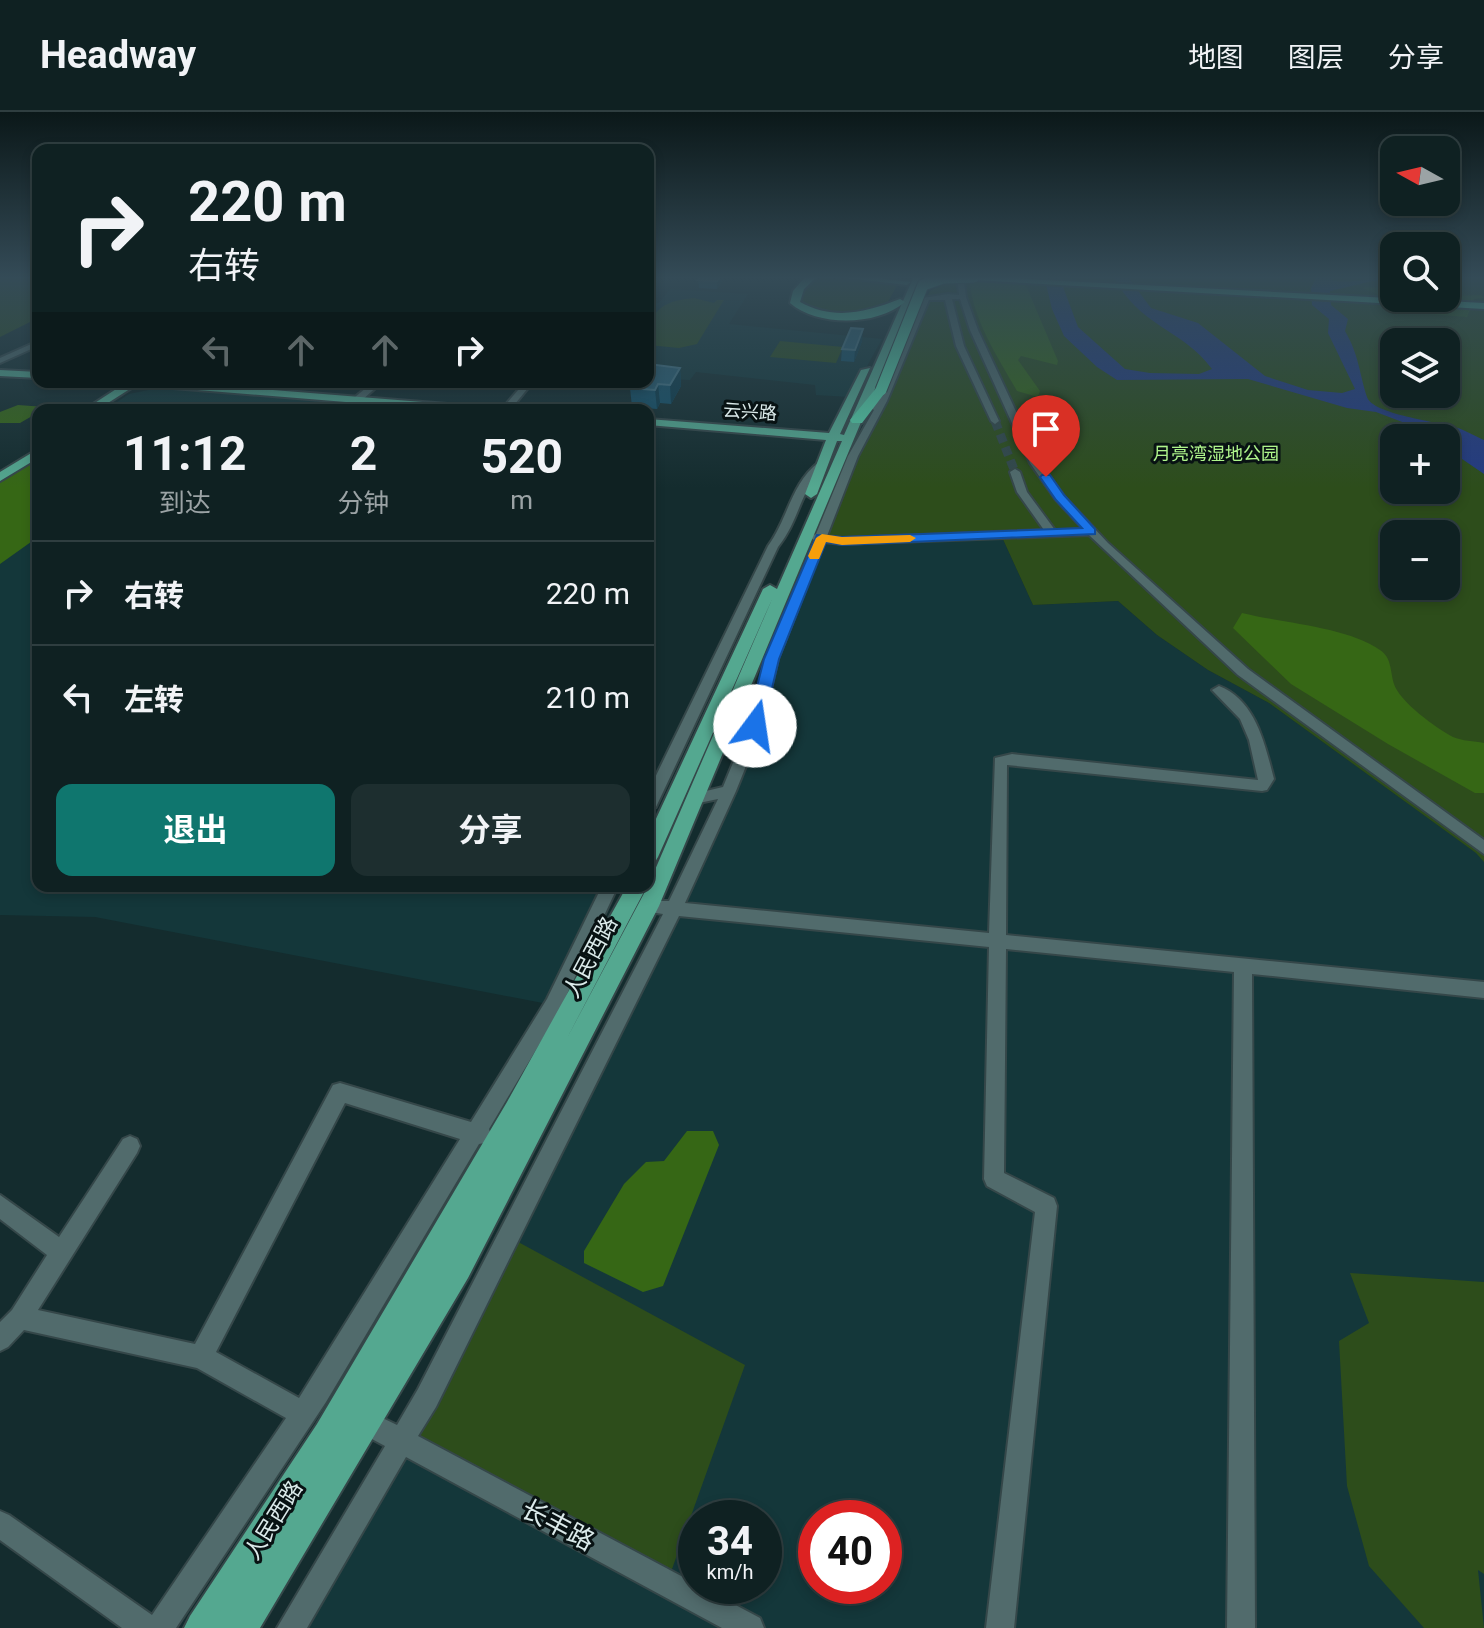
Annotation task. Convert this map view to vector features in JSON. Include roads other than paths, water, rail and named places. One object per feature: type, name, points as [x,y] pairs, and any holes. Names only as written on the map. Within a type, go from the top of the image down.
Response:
[{"type":"highway","points":[[846,432],[882,396],[900,347]]},
{"type":"main road","name":"人民西路","points":[[654,877],[683,826],[727,722],[814,537],[846,432],[880,347]]},
{"type":"main road","name":"人民西路","points":[[654,844],[798,528],[822,464],[846,432],[891,347]]},
{"type":"main road","points":[[0,373],[32,375]]},
{"type":"main road","points":[[96,404],[114,388]]},
{"type":"main road","points":[[114,404],[139,388]]},
{"type":"main road","points":[[129,394],[152,388]]},
{"type":"main road","points":[[211,388],[408,404]]},
{"type":"main road","name":"云兴路","points":[[654,422],[846,432]]},
{"type":"main road","points":[[0,465],[32,446]]},
{"type":"main road","points":[[0,477],[32,457]]},
{"type":"main road","name":"人民西路","points":[[202,1628],[328,1435],[485,1137],[643,896]]},
{"type":"main road","name":"人民西路","points":[[240,1628],[458,1268],[643,896]]},
{"type":"street","points":[[0,361],[31,347]]},
{"type":"street","points":[[291,1628],[447,1358],[674,909],[729,791],[755,726],[772,659],[814,537],[882,396],[900,347]]},
{"type":"street","points":[[960,347],[995,421]]},
{"type":"street","points":[[982,347],[1035,463],[1060,498],[1091,532],[1243,672],[1484,848]]},
{"type":"street","points":[[255,392],[261,388]]},
{"type":"street","points":[[357,400],[371,388]]},
{"type":"street","points":[[510,404],[524,388]]},
{"type":"street","points":[[654,794],[773,546],[782,537],[811,470],[822,464]]},
{"type":"street","points":[[1015,472],[1024,496],[1052,533]]},
{"type":"street","points":[[814,537],[842,541],[1091,532]]},
{"type":"street","points":[[1000,1628],[1046,1206],[994,1179],[1000,762],[1012,759],[1262,786],[1267,779],[1247,715],[1237,702],[1219,690]]},
{"type":"street","points":[[727,722],[755,726]]},
{"type":"street","points":[[694,799],[729,791]]},
{"type":"street","points":[[683,826],[710,832]]},
{"type":"street","points":[[160,1628],[485,1137],[607,892]]},
{"type":"street","points":[[643,896],[674,909],[1484,990]]},
{"type":"street","points":[[1241,1628],[1243,966]]},
{"type":"street","points":[[201,1357],[340,1092],[485,1137]]},
{"type":"street","points":[[0,1339],[20,1318],[130,1146]]},
{"type":"street","points":[[0,1206],[62,1253]]},
{"type":"street","points":[[20,1318],[201,1357],[303,1414]]},
{"type":"street","name":"长丰路","points":[[366,1422],[750,1628]]},
{"type":"street","points":[[0,1524],[146,1628]]},
{"type":"water","points":[[1075,347],[1100,347],[1125,369],[1199,374],[1212,369],[1191,347],[1228,347],[1265,376],[1308,390],[1342,393],[1355,389],[1335,347],[1353,347],[1367,397],[1372,403],[1393,413],[1442,424],[1408,424],[1376,412],[1347,408],[1248,379],[1117,380]]},
{"type":"water","points":[[1460,429],[1484,440],[1484,474],[1460,458]]},
{"type":"tunnel","points":[[995,421],[1015,472]]},
{"type":"park label","name":"月亮湾湿地公园","points":[[1216,454]]}]
